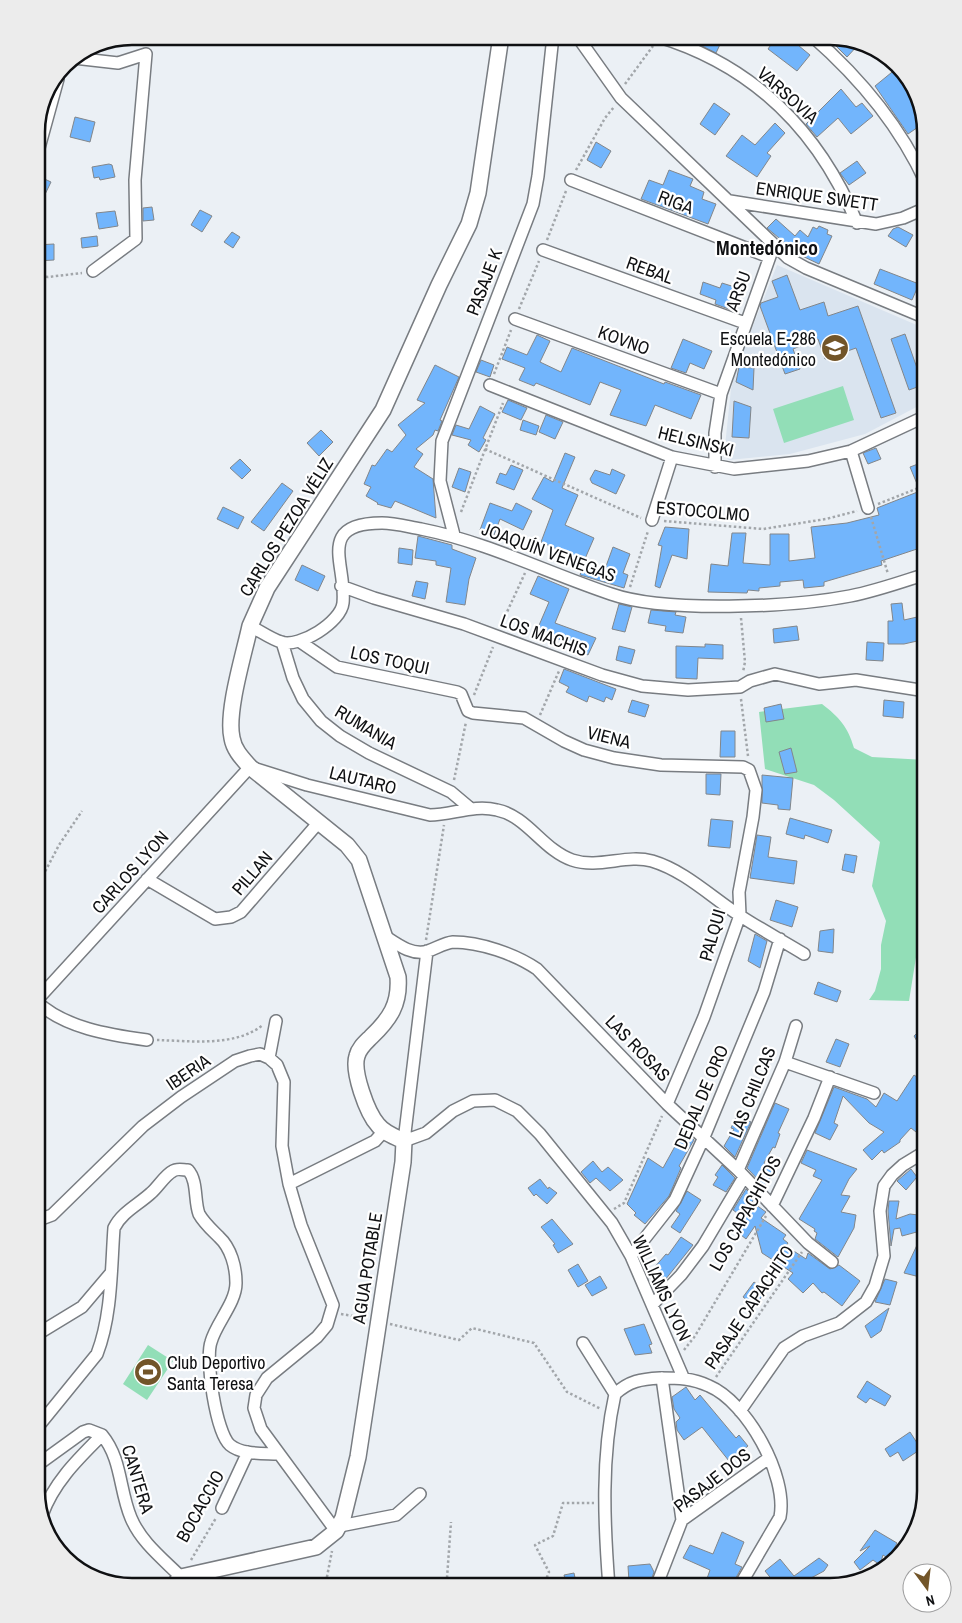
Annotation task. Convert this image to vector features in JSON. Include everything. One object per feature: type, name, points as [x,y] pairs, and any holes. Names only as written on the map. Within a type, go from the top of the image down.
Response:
[{"type":"main road","name":"CARLOS PEZOA VÉLIZ","points":[[384,1132],[372,1116],[355,1067],[360,1049],[390,1016],[396,1006],[399,992],[398,977],[359,860],[347,845],[239,756],[234,746],[230,720],[250,626],[267,588],[383,410],[438,285],[469,224],[478,193],[501,45]]},
{"type":"main road","points":[[384,1132],[404,1141]]},
{"type":"main road","name":"AGUA POTABLE","points":[[338,1529],[358,1457],[403,1162],[404,1141]]},
{"type":"main road","points":[[192,1578],[316,1547],[338,1529]]},
{"type":"street","name":"PASAJE K","points":[[454,535],[440,481],[442,441],[533,204],[538,176],[552,45]]},
{"type":"street","points":[[584,45],[620,95],[788,258],[806,268],[917,314]]},
{"type":"street","name":"VARSOVIA","points":[[680,45],[699,52],[728,68],[780,107],[806,133],[822,154],[847,199],[857,222]]},
{"type":"street","points":[[822,45],[841,62],[871,96],[899,136],[917,168]]},
{"type":"street","points":[[85,59],[118,64],[146,54],[135,180],[136,239],[93,271]]},
{"type":"street","points":[[45,126],[54,95]]},
{"type":"street","name":"RIGA","points":[[571,180],[769,257]]},
{"type":"street","name":"ENRIQUE SWETT","points":[[730,201],[876,224],[894,221],[917,212]]},
{"type":"street","name":"ARSU","points":[[715,467],[715,433],[721,394],[774,245]]},
{"type":"street","name":"REBAL","points":[[543,250],[745,323]]},
{"type":"street","name":"KOVNO","points":[[515,318],[721,394]]},
{"type":"street","name":"HELSINSKI","points":[[490,385],[672,457],[715,467],[756,468],[808,461],[851,451],[917,420]]},
{"type":"street","points":[[851,451],[868,508]]},
{"type":"street","points":[[652,520],[672,457]]},
{"type":"street","name":"JOAQUÍN VENEGAS","points":[[299,642],[317,632],[338,614],[343,603],[338,551],[347,532],[355,526],[385,523],[454,535],[627,598],[675,604],[740,605],[808,601],[851,596],[917,577]]},
{"type":"street","name":"LOS MACHIS","points":[[341,586],[374,598],[464,624],[602,675],[642,686],[688,690],[740,686],[774,674],[820,684],[856,680],[917,690]]},
{"type":"street","points":[[250,626],[282,642],[299,642]]},
{"type":"street","name":"RUMANIA","points":[[282,642],[293,678],[303,700],[321,721],[340,736],[369,753],[451,792],[470,808]]},
{"type":"street","name":"LOS TOQUI","points":[[299,642],[337,667],[457,692],[461,694],[468,711]]},
{"type":"street","name":"VIENA","points":[[468,711],[478,715],[510,715],[536,724],[564,741],[584,750],[614,758],[661,765],[743,767],[749,770]]},
{"type":"street","name":"LAUTARO","points":[[250,767],[307,785],[430,815],[445,815],[470,808],[495,809],[508,812],[556,852],[583,864],[636,860],[663,865],[678,872],[740,915]]},
{"type":"street","name":"CARLOS LYON","points":[[45,991],[250,767]]},
{"type":"street","name":"PALQUI","points":[[667,1104],[704,1017],[740,915],[739,892],[756,790],[749,770]]},
{"type":"street","name":"PILLAN","points":[[147,879],[215,919],[231,917],[241,912],[320,822]]},
{"type":"street","points":[[740,915],[804,954]]},
{"type":"street","points":[[386,937],[408,949],[417,952],[427,951]]},
{"type":"street","name":"DEDAL DE ORO","points":[[630,1256],[675,1200],[704,1137],[764,992],[780,939]]},
{"type":"street","name":"LAS ROSAS","points":[[427,951],[453,942],[504,952],[524,960],[559,991],[667,1104],[741,1173],[808,1243],[832,1262]]},
{"type":"street","name":"AGUA POTABLE","points":[[404,1141],[427,951]]},
{"type":"street","points":[[45,1009],[50,1014],[86,1027],[147,1040]]},
{"type":"street","points":[[276,1020],[269,1058],[277,1065],[284,1082],[282,1146],[289,1184],[301,1225],[332,1297],[332,1313],[327,1325],[316,1337],[267,1378],[256,1394],[254,1408],[256,1417],[278,1454],[338,1529],[396,1515],[420,1494]]},
{"type":"street","name":"LAS CHILCAS","points":[[652,1305],[681,1275],[703,1246],[741,1173],[785,1062],[796,1026]]},
{"type":"street","name":"IBERIA","points":[[45,1217],[52,1215],[142,1126],[181,1097],[235,1061],[260,1054],[269,1058]]},
{"type":"street","points":[[785,1062],[874,1093]]},
{"type":"street","name":"LOS CAPACHITOS","points":[[772,1206],[814,1118],[830,1077]]},
{"type":"street","name":"WILLIAMS LYON","points":[[404,1141],[426,1133],[453,1111],[473,1101],[495,1100],[517,1111],[540,1134],[606,1214],[630,1256],[683,1377]]},
{"type":"street","points":[[289,1184],[375,1141],[384,1132]]},
{"type":"street","points":[[740,1411],[784,1348],[803,1336],[839,1323],[866,1302],[875,1286],[884,1256],[880,1211],[884,1186],[892,1174],[917,1156]]},
{"type":"street","points":[[45,1418],[97,1354],[106,1319],[114,1228],[118,1221],[152,1193],[171,1172],[175,1170],[188,1170],[192,1177],[200,1216],[224,1242],[233,1262],[236,1288],[211,1342],[210,1362],[219,1421],[225,1439],[236,1448],[248,1452],[278,1454]]},
{"type":"street","points":[[45,1329],[82,1307],[110,1274]]},
{"type":"street","points":[[584,1343],[615,1394]]},
{"type":"street","points":[[608,1578],[604,1523],[606,1456],[615,1394],[634,1380],[683,1377],[710,1386],[740,1411],[756,1432],[769,1458],[781,1495],[780,1517],[744,1578]]},
{"type":"street","points":[[662,1378],[682,1520]]},
{"type":"street","points":[[45,1459],[83,1432],[89,1430],[102,1435],[74,1463],[46,1503]]},
{"type":"street","name":"CANTERA","points":[[102,1435],[114,1454],[126,1506],[140,1536],[173,1578]]},
{"type":"street","name":"BOCACCIO","points":[[222,1508],[248,1452]]},
{"type":"street","name":"PASAJE DOS","points":[[659,1578],[682,1520],[769,1458]]},
{"type":"path","points":[[490,385],[571,180],[605,118],[653,45]]},
{"type":"path","points":[[45,276],[93,271]]},
{"type":"path","points":[[454,535],[466,493],[507,392]]},
{"type":"path","name":"ESTOCOLMO","points":[[485,449],[642,518],[652,520],[763,529],[826,519],[868,508],[917,489]]},
{"type":"path","points":[[868,508],[892,585]]},
{"type":"path","points":[[627,598],[652,520]]},
{"type":"path","points":[[536,724],[563,661]]},
{"type":"path","points":[[451,792],[468,711]]},
{"type":"path","points":[[45,872],[59,845],[82,810]]},
{"type":"path","points":[[427,951],[425,943],[445,815]]},
{"type":"path","points":[[147,1040],[219,1041],[253,1033],[267,1022],[276,1020]]},
{"type":"path","points":[[606,1214],[624,1203],[667,1104]]},
{"type":"path","name":"LOS CAPACHITOS","points":[[674,1356],[686,1348],[695,1336],[772,1206]]},
{"type":"path","name":"PASAJE CAPACHITO","points":[[710,1386],[808,1243]]},
{"type":"path","points":[[332,1313],[378,1321],[459,1340],[472,1328],[534,1343],[567,1392],[611,1414]]},
{"type":"path","points":[[546,1578],[548,1572],[535,1544],[553,1536],[563,1503],[605,1503]]},
{"type":"path","name":"BOCACCIO","points":[[178,1578],[222,1508]]},
{"type":"path","points":[[447,1578],[451,1522]]},
{"type":"path","points":[[327,1578],[338,1529]]},
{"type":"shaded area","name":"Escuela E-286 Montedónico","points":[[777,265],[917,325],[917,407],[865,434],[790,454],[729,460],[724,455],[731,389],[737,366]]},
{"type":"green space","points":[[843,386],[854,420],[784,443],[773,409]]},
{"type":"green space","points":[[822,704],[842,723],[849,734],[854,748],[872,757],[917,760],[917,951],[909,1001],[869,1000],[875,991],[881,969],[881,945],[886,921],[872,886],[880,842],[834,800],[814,785],[765,769],[759,712]]},
{"type":"green space","name":"Club Deportivo Santa Teresa","points":[[148,1345],[173,1361],[147,1400],[123,1384]]},
{"type":"building","points":[[700,45],[720,45],[716,53]]},
{"type":"building","points":[[771,45],[798,45],[810,55],[797,71],[768,49]]},
{"type":"building","points":[[835,45],[854,49],[847,57]]},
{"type":"building","points":[[892,72],[895,75],[908,94],[915,115],[917,128],[908,134],[875,86]]},
{"type":"building","points":[[841,89],[856,107],[862,103],[873,116],[851,134],[838,118],[817,137],[806,124]]},
{"type":"building","points":[[714,103],[730,114],[715,135],[700,124]]},
{"type":"building","points":[[75,117],[95,122],[90,142],[70,137]]},
{"type":"building","points":[[775,123],[785,133],[767,153],[771,156],[757,177],[726,156],[742,135],[755,145]]},
{"type":"building","points":[[596,142],[611,151],[601,168],[587,160]]},
{"type":"building","points":[[857,161],[866,173],[849,185],[840,173]]},
{"type":"building","points":[[112,165],[115,177],[100,180],[99,177],[94,178],[92,167]]},
{"type":"building","points":[[669,170],[693,179],[690,186],[704,192],[702,199],[716,204],[708,224],[641,199],[649,180],[663,185]]},
{"type":"building","points":[[45,179],[51,182],[45,194]]},
{"type":"building","points":[[152,207],[154,220],[143,221],[143,208]]},
{"type":"building","points":[[200,210],[212,216],[202,232],[191,225]]},
{"type":"building","points":[[115,211],[118,226],[99,229],[96,213]]},
{"type":"building","points":[[776,219],[795,236],[800,230],[808,237],[813,227],[817,229],[819,226],[828,230],[827,234],[832,236],[819,264],[798,254],[767,228]]},
{"type":"building","points":[[898,227],[913,235],[906,247],[888,236],[893,229]]},
{"type":"building","points":[[232,232],[240,237],[233,248],[224,242]]},
{"type":"building","points":[[97,236],[98,246],[82,248],[81,238]]},
{"type":"building","points":[[45,244],[54,244],[54,260],[45,260]]},
{"type":"building","points":[[880,269],[917,283],[917,289],[912,300],[874,284]]},
{"type":"building","points":[[787,275],[800,310],[824,302],[828,316],[858,306],[896,413],[881,418],[856,348],[825,359],[818,339],[793,349],[800,369],[785,374],[760,306],[761,303],[778,297],[772,281]]},
{"type":"building","points":[[703,282],[720,288],[722,283],[741,289],[734,311],[715,304],[716,300],[700,294]]},
{"type":"building","points":[[905,334],[917,368],[917,387],[909,390],[891,339]]},
{"type":"building","points":[[537,335],[550,341],[540,362],[561,372],[572,348],[664,384],[665,382],[701,395],[691,419],[655,405],[646,426],[610,415],[621,390],[600,382],[590,405],[536,383],[534,386],[519,380],[525,368],[502,359],[507,347],[527,355]]},
{"type":"building","points":[[683,339],[712,351],[704,369],[690,363],[686,373],[671,368]]},
{"type":"building","points":[[481,360],[494,365],[490,377],[476,372]]},
{"type":"building","points":[[435,365],[459,377],[440,420],[442,421],[438,431],[435,430],[433,435],[416,449],[423,454],[414,467],[433,479],[436,518],[395,501],[391,508],[377,504],[366,496],[371,487],[364,484],[372,465],[375,466],[387,449],[392,452],[406,435],[398,425],[425,403],[417,400]]},
{"type":"building","points":[[739,367],[754,368],[753,390],[736,382]]},
{"type":"building","points":[[508,400],[527,408],[521,420],[502,412]]},
{"type":"building","points":[[734,401],[751,407],[749,438],[732,437]]},
{"type":"building","points":[[480,406],[495,414],[483,438],[486,440],[479,452],[468,445],[471,440],[452,435],[456,425],[469,429]]},
{"type":"building","points":[[546,415],[563,422],[555,439],[539,432]]},
{"type":"building","points":[[523,420],[539,426],[536,435],[520,430]]},
{"type":"building","points":[[321,430],[333,442],[319,456],[307,443]]},
{"type":"building","points":[[876,448],[881,459],[868,464],[863,453]]},
{"type":"building","points":[[565,453],[575,457],[562,488],[578,495],[565,525],[594,538],[584,561],[541,542],[553,510],[532,499],[544,477],[553,482]]},
{"type":"building","points":[[240,459],[251,470],[242,479],[230,468]]},
{"type":"building","points":[[917,464],[917,484],[910,467]]},
{"type":"building","points":[[511,465],[523,470],[514,490],[496,483],[500,473],[506,475]]},
{"type":"building","points":[[459,468],[471,472],[465,492],[452,487]]},
{"type":"building","points":[[612,469],[625,475],[616,494],[592,483],[590,479],[595,470],[610,475]]},
{"type":"building","points":[[282,483],[293,491],[264,531],[251,522]]},
{"type":"building","points":[[917,492],[917,549],[881,561],[882,565],[824,582],[824,586],[804,588],[803,580],[780,582],[780,586],[759,588],[759,591],[748,590],[747,593],[708,592],[711,564],[728,566],[732,533],[746,533],[743,563],[770,565],[770,534],[789,534],[789,561],[815,558],[811,527],[847,523],[879,515],[877,508]]},
{"type":"building","points":[[490,503],[512,511],[516,503],[532,511],[523,530],[500,519],[494,535],[480,530]]},
{"type":"building","points":[[223,507],[244,517],[238,529],[217,519]]},
{"type":"building","points":[[665,527],[689,529],[687,559],[672,555],[660,588],[655,586],[662,546],[658,545]]},
{"type":"building","points":[[418,536],[452,545],[452,549],[476,558],[469,579],[465,605],[446,602],[451,568],[436,565],[436,561],[415,558]]},
{"type":"building","points":[[613,547],[630,554],[623,573],[628,575],[624,588],[580,575],[584,562],[605,569]]},
{"type":"building","points":[[399,548],[413,550],[412,565],[398,563]]},
{"type":"building","points":[[302,565],[325,576],[318,591],[295,580]]},
{"type":"building","points":[[538,576],[569,589],[555,623],[596,638],[588,655],[572,647],[573,645],[537,630],[549,602],[530,594]]},
{"type":"building","points":[[416,581],[428,583],[425,599],[412,596]]},
{"type":"building","points":[[902,603],[904,620],[917,617],[917,641],[904,644],[888,644],[888,621],[893,621],[891,604]]},
{"type":"building","points":[[619,604],[632,607],[625,632],[612,629]]},
{"type":"building","points":[[651,610],[676,612],[675,615],[686,617],[683,633],[665,631],[666,626],[648,623]]},
{"type":"building","points":[[797,626],[799,640],[774,643],[773,629]]},
{"type":"building","points":[[867,642],[884,643],[883,661],[866,660]]},
{"type":"building","points":[[705,644],[723,645],[723,659],[698,658],[697,679],[676,678],[676,646],[705,647]]},
{"type":"building","points":[[619,646],[635,650],[631,664],[616,660]]},
{"type":"building","points":[[564,669],[616,689],[612,700],[606,697],[604,702],[589,696],[587,702],[566,692],[569,687],[559,682]]},
{"type":"building","points":[[632,700],[649,705],[645,717],[628,712]]},
{"type":"building","points":[[884,700],[904,702],[903,718],[883,716]]},
{"type":"building","points":[[781,704],[784,719],[766,722],[764,708]]},
{"type":"building","points":[[721,731],[735,731],[735,757],[720,757]]},
{"type":"building","points":[[791,748],[797,772],[785,774],[779,752]]},
{"type":"building","points":[[706,774],[721,774],[720,795],[706,794]]},
{"type":"building","points":[[762,775],[793,778],[790,810],[778,809],[778,805],[762,803]]},
{"type":"building","points":[[790,818],[832,830],[828,843],[805,835],[804,839],[786,834]]},
{"type":"building","points":[[711,819],[733,821],[730,848],[708,846]]},
{"type":"building","points":[[757,835],[771,837],[768,857],[797,861],[794,884],[750,878]]},
{"type":"building","points":[[845,854],[857,856],[854,873],[842,870]]},
{"type":"building","points":[[776,900],[798,907],[792,927],[770,920]]},
{"type":"building","points":[[834,929],[833,953],[818,951],[820,931]]},
{"type":"building","points":[[755,934],[767,941],[760,968],[748,961]]},
{"type":"building","points":[[818,982],[841,991],[837,1002],[814,994]]},
{"type":"building","points":[[836,1039],[849,1044],[840,1067],[826,1062]]},
{"type":"building","points":[[914,1075],[917,1077],[916,1132],[911,1128],[900,1142],[884,1153],[882,1150],[872,1160],[863,1150],[884,1132],[869,1123],[843,1096],[834,1123],[838,1125],[830,1140],[815,1133],[834,1087],[867,1099],[876,1107],[884,1093],[897,1101]]},
{"type":"building","points":[[775,1103],[789,1109],[778,1133],[780,1134],[775,1148],[773,1147],[764,1163],[775,1172],[764,1186],[747,1168]]},
{"type":"building","points":[[737,1115],[751,1122],[735,1157],[724,1146],[734,1129],[731,1128]]},
{"type":"building","points":[[684,1130],[694,1140],[679,1166],[681,1168],[669,1196],[645,1224],[634,1215],[636,1213],[627,1204],[648,1158],[663,1168]]},
{"type":"building","points":[[807,1150],[857,1169],[849,1179],[841,1195],[850,1196],[841,1212],[856,1215],[854,1228],[838,1257],[815,1239],[817,1233],[814,1231],[815,1229],[799,1219],[822,1180],[813,1176],[816,1170],[801,1163]]},
{"type":"building","points":[[593,1161],[602,1172],[608,1167],[623,1180],[610,1191],[596,1178],[590,1183],[581,1172]]},
{"type":"building","points":[[722,1165],[735,1178],[726,1192],[713,1185],[718,1177],[715,1175]]},
{"type":"building","points":[[911,1169],[917,1177],[906,1190],[897,1181]]},
{"type":"building","points":[[540,1179],[548,1189],[549,1187],[557,1193],[547,1204],[536,1194],[534,1196],[528,1188]]},
{"type":"building","points":[[746,1189],[755,1198],[752,1202],[766,1212],[761,1218],[786,1235],[783,1239],[788,1243],[786,1246],[806,1259],[808,1253],[830,1269],[839,1265],[860,1281],[842,1306],[824,1292],[822,1293],[813,1283],[803,1293],[788,1279],[793,1273],[762,1253],[755,1226],[746,1239],[736,1231],[745,1219],[733,1210]]},
{"type":"building","points":[[687,1191],[701,1200],[680,1233],[671,1227],[680,1214],[676,1211]]},
{"type":"building","points":[[889,1201],[899,1201],[896,1219],[910,1214],[917,1215],[917,1232],[902,1236],[900,1228],[894,1229],[891,1246]]},
{"type":"building","points":[[552,1219],[573,1244],[558,1253],[553,1245],[555,1244],[541,1227]]},
{"type":"building","points":[[681,1237],[693,1245],[665,1280],[653,1269],[666,1254],[668,1255]]},
{"type":"building","points":[[917,1245],[917,1276],[904,1273]]},
{"type":"building","points":[[578,1264],[588,1281],[578,1287],[568,1270]]},
{"type":"building","points":[[600,1276],[607,1288],[592,1296],[585,1285]]},
{"type":"building","points":[[885,1279],[897,1282],[890,1305],[875,1302]]},
{"type":"building","points":[[754,1282],[766,1291],[755,1306],[743,1297]]},
{"type":"building","points":[[889,1308],[881,1331],[871,1338],[865,1326]]},
{"type":"building","points":[[644,1324],[652,1344],[649,1345],[652,1353],[635,1355],[624,1329]]},
{"type":"building","points":[[867,1381],[891,1396],[885,1406],[870,1398],[866,1403],[857,1397]]},
{"type":"building","points":[[686,1387],[695,1400],[700,1395],[736,1438],[739,1435],[748,1446],[729,1461],[702,1427],[684,1440],[677,1430],[676,1422],[680,1418],[674,1409],[672,1397]]},
{"type":"building","points":[[910,1432],[917,1443],[917,1452],[903,1461],[898,1452],[890,1457],[885,1449]]},
{"type":"building","points":[[875,1530],[897,1543],[894,1549],[886,1557],[883,1555],[878,1563],[873,1560],[860,1570],[854,1562],[870,1546],[860,1551]]},
{"type":"building","points":[[722,1532],[744,1542],[735,1564],[742,1567],[736,1578],[707,1578],[710,1570],[683,1558],[690,1545],[713,1554]]},
{"type":"building","points":[[819,1558],[828,1565],[824,1571],[811,1578],[771,1578],[765,1571],[780,1559],[794,1576]]},
{"type":"building","points":[[650,1564],[654,1572],[652,1578],[629,1578],[628,1566]]},
{"type":"building","points":[[574,1573],[575,1578],[565,1578],[564,1575]]},
{"type":"place","name":"Escuela E-286 Montedónico","points":[[835,348]]},
{"type":"place","name":"Club Deportivo Santa Teresa","points":[[148,1372]]},
{"type":"district","name":"Montedónico","points":[[767,247]]}]
